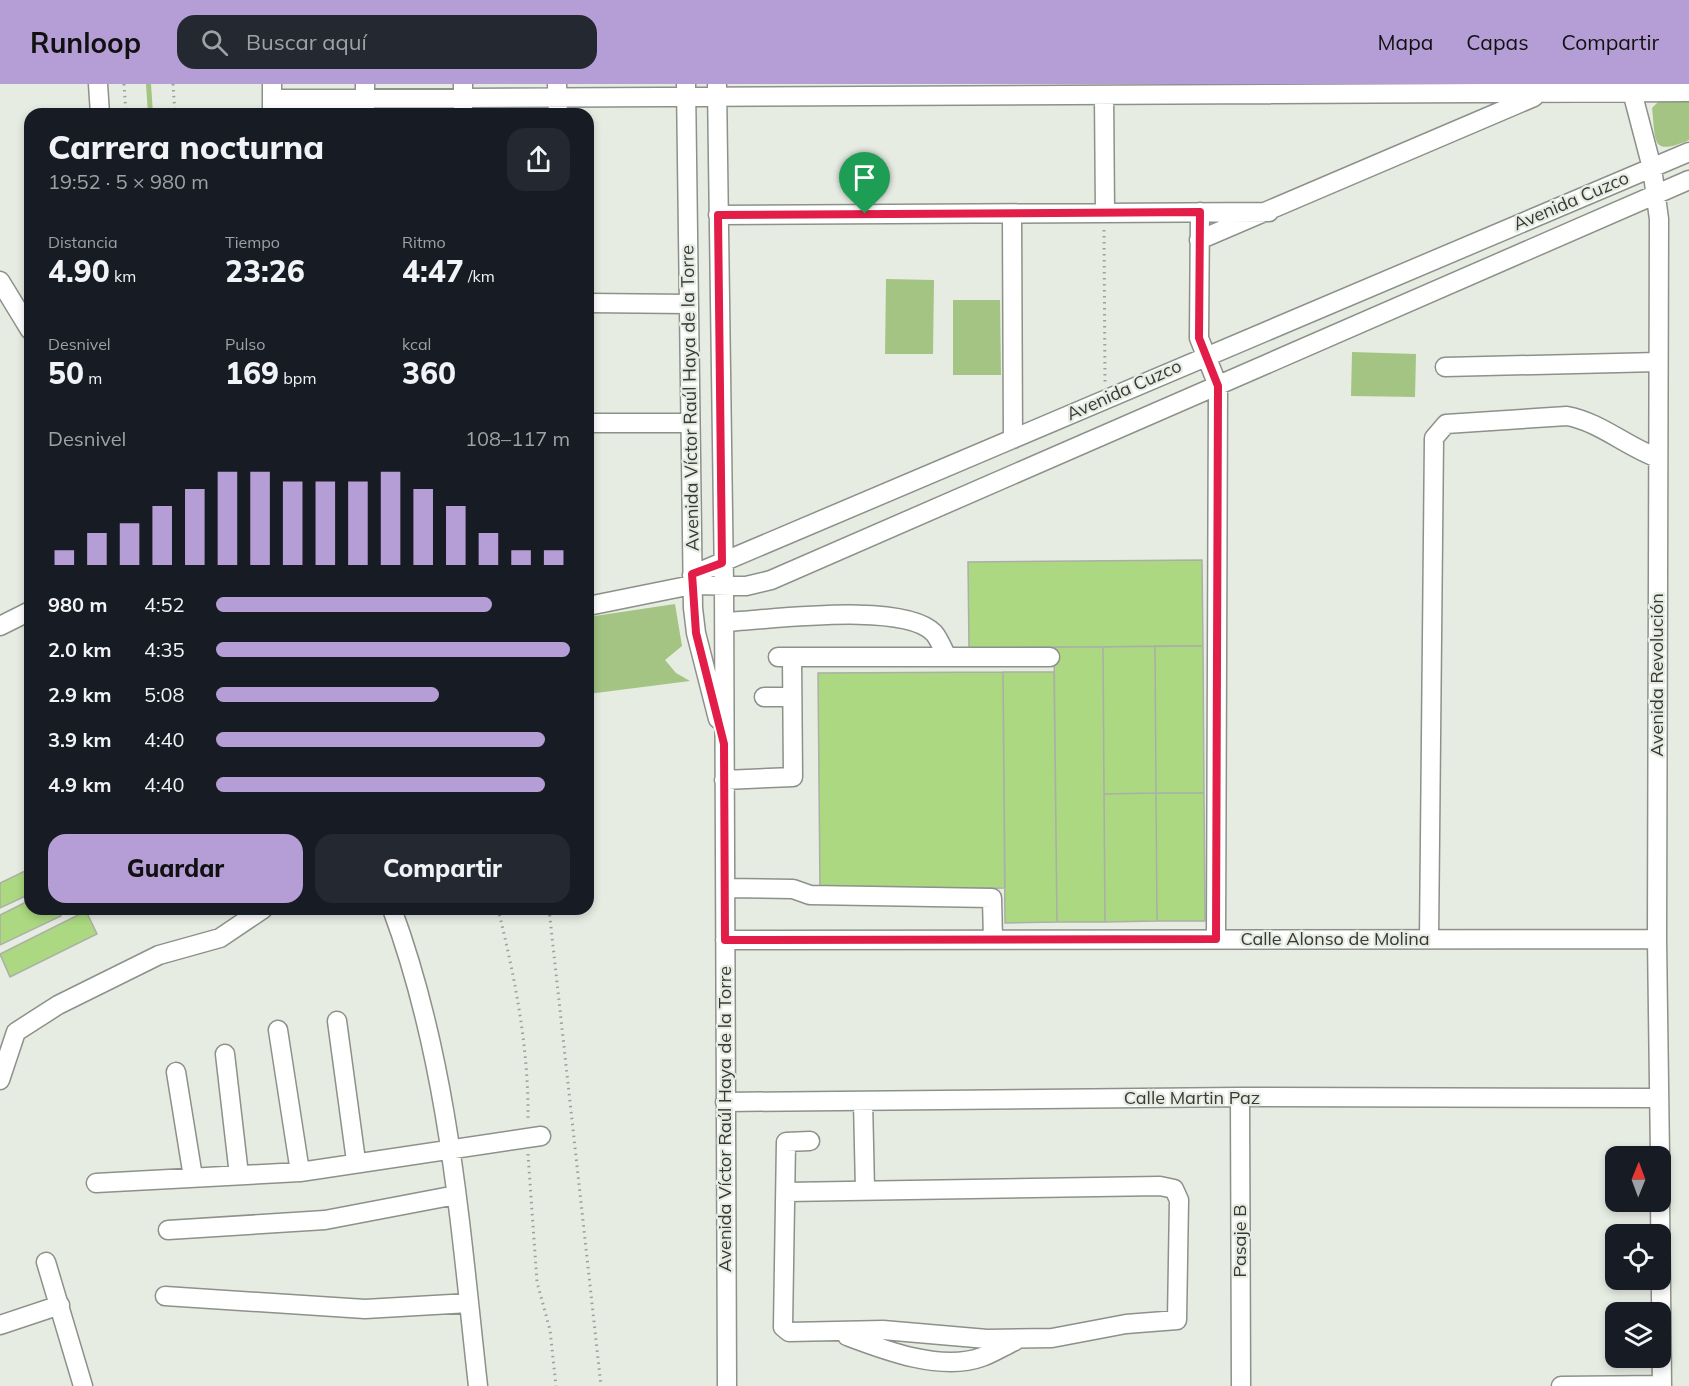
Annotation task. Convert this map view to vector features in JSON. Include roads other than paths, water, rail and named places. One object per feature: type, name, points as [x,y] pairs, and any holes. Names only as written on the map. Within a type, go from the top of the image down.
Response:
[{"type":"street","points":[[98,84],[100,108]]},
{"type":"street","points":[[272,99],[557,98],[717,90],[1468,89],[1543,94],[1631,89],[1689,92]]},
{"type":"street","name":"Avenida Revolución","points":[[1631,89],[1657,193],[1657,939],[1660,1146]]},
{"type":"street","name":"Avenida Víctor Raúl Haya de la Torre","points":[[717,90],[724,585],[727,1386]]},
{"type":"street","name":"Avenida Víctor Raúl Haya de la Torre","points":[[686,91],[692,580],[696,633],[724,744]]},
{"type":"street","points":[[1100,91],[1104,213]]},
{"type":"street","points":[[1199,240],[1543,94]]},
{"type":"street","name":"Avenida Cuzco","points":[[692,580],[722,563],[1204,355],[1689,152]]},
{"type":"street","name":"Avenida Cuzco","points":[[692,580],[724,585],[755,585],[771,580],[1689,180]]},
{"type":"street","points":[[1200,212],[1199,338],[1218,386],[1216,939]]},
{"type":"street","points":[[718,215],[1269,212]]},
{"type":"street","points":[[1012,213],[1013,439]]},
{"type":"street","points":[[0,281],[24,320]]},
{"type":"street","points":[[594,303],[689,304]]},
{"type":"street","points":[[1445,367],[1658,362]]},
{"type":"street","points":[[1430,939],[1434,438],[1446,424],[1567,416],[1580,418],[1635,450],[1658,458]]},
{"type":"street","points":[[594,423],[690,423]]},
{"type":"street","points":[[594,604],[692,580]]},
{"type":"street","points":[[0,626],[24,614]]},
{"type":"street","points":[[724,622],[878,614],[907,618],[933,632],[947,657]]},
{"type":"street","points":[[724,780],[793,777],[792,697],[785,657],[1050,657]]},
{"type":"street","points":[[764,697],[792,697]]},
{"type":"street","points":[[725,888],[793,889],[810,895],[992,898],[993,940]]},
{"type":"street","points":[[0,1080],[16,1032],[58,1005],[159,955],[220,938],[254,915]]},
{"type":"street","points":[[394,915],[413,966],[435,1054],[451,1149],[478,1386]]},
{"type":"street","name":"Calle Alonso de Molina","points":[[725,940],[1657,939]]},
{"type":"street","points":[[337,1021],[356,1161]]},
{"type":"street","points":[[278,1030],[300,1172]]},
{"type":"street","points":[[225,1054],[239,1174]]},
{"type":"street","points":[[176,1072],[192,1177]]},
{"type":"street","name":"Calle Martin Paz","points":[[725,1102],[1240,1097],[1659,1098]]},
{"type":"street","name":"Pasaje B","points":[[1240,1097],[1241,1386]]},
{"type":"street","points":[[863,1101],[865,1190]]},
{"type":"street","points":[[96,1183],[300,1172],[356,1161],[541,1136]]},
{"type":"street","points":[[786,1192],[1160,1186],[1174,1190],[1179,1200],[1177,1320],[1126,1324],[1052,1338],[987,1339],[883,1330],[839,1333],[789,1332],[783,1327],[786,1142],[810,1141]]},
{"type":"street","points":[[168,1230],[325,1220],[456,1195]]},
{"type":"street","points":[[1561,1386],[1662,1385],[1660,1212]]},
{"type":"street","points":[[46,1262],[83,1386]]},
{"type":"street","points":[[165,1296],[365,1309],[469,1303]]},
{"type":"street","points":[[0,1324],[60,1305]]},
{"type":"street","points":[[839,1333],[890,1352],[957,1361],[980,1357],[1020,1338]]}]
